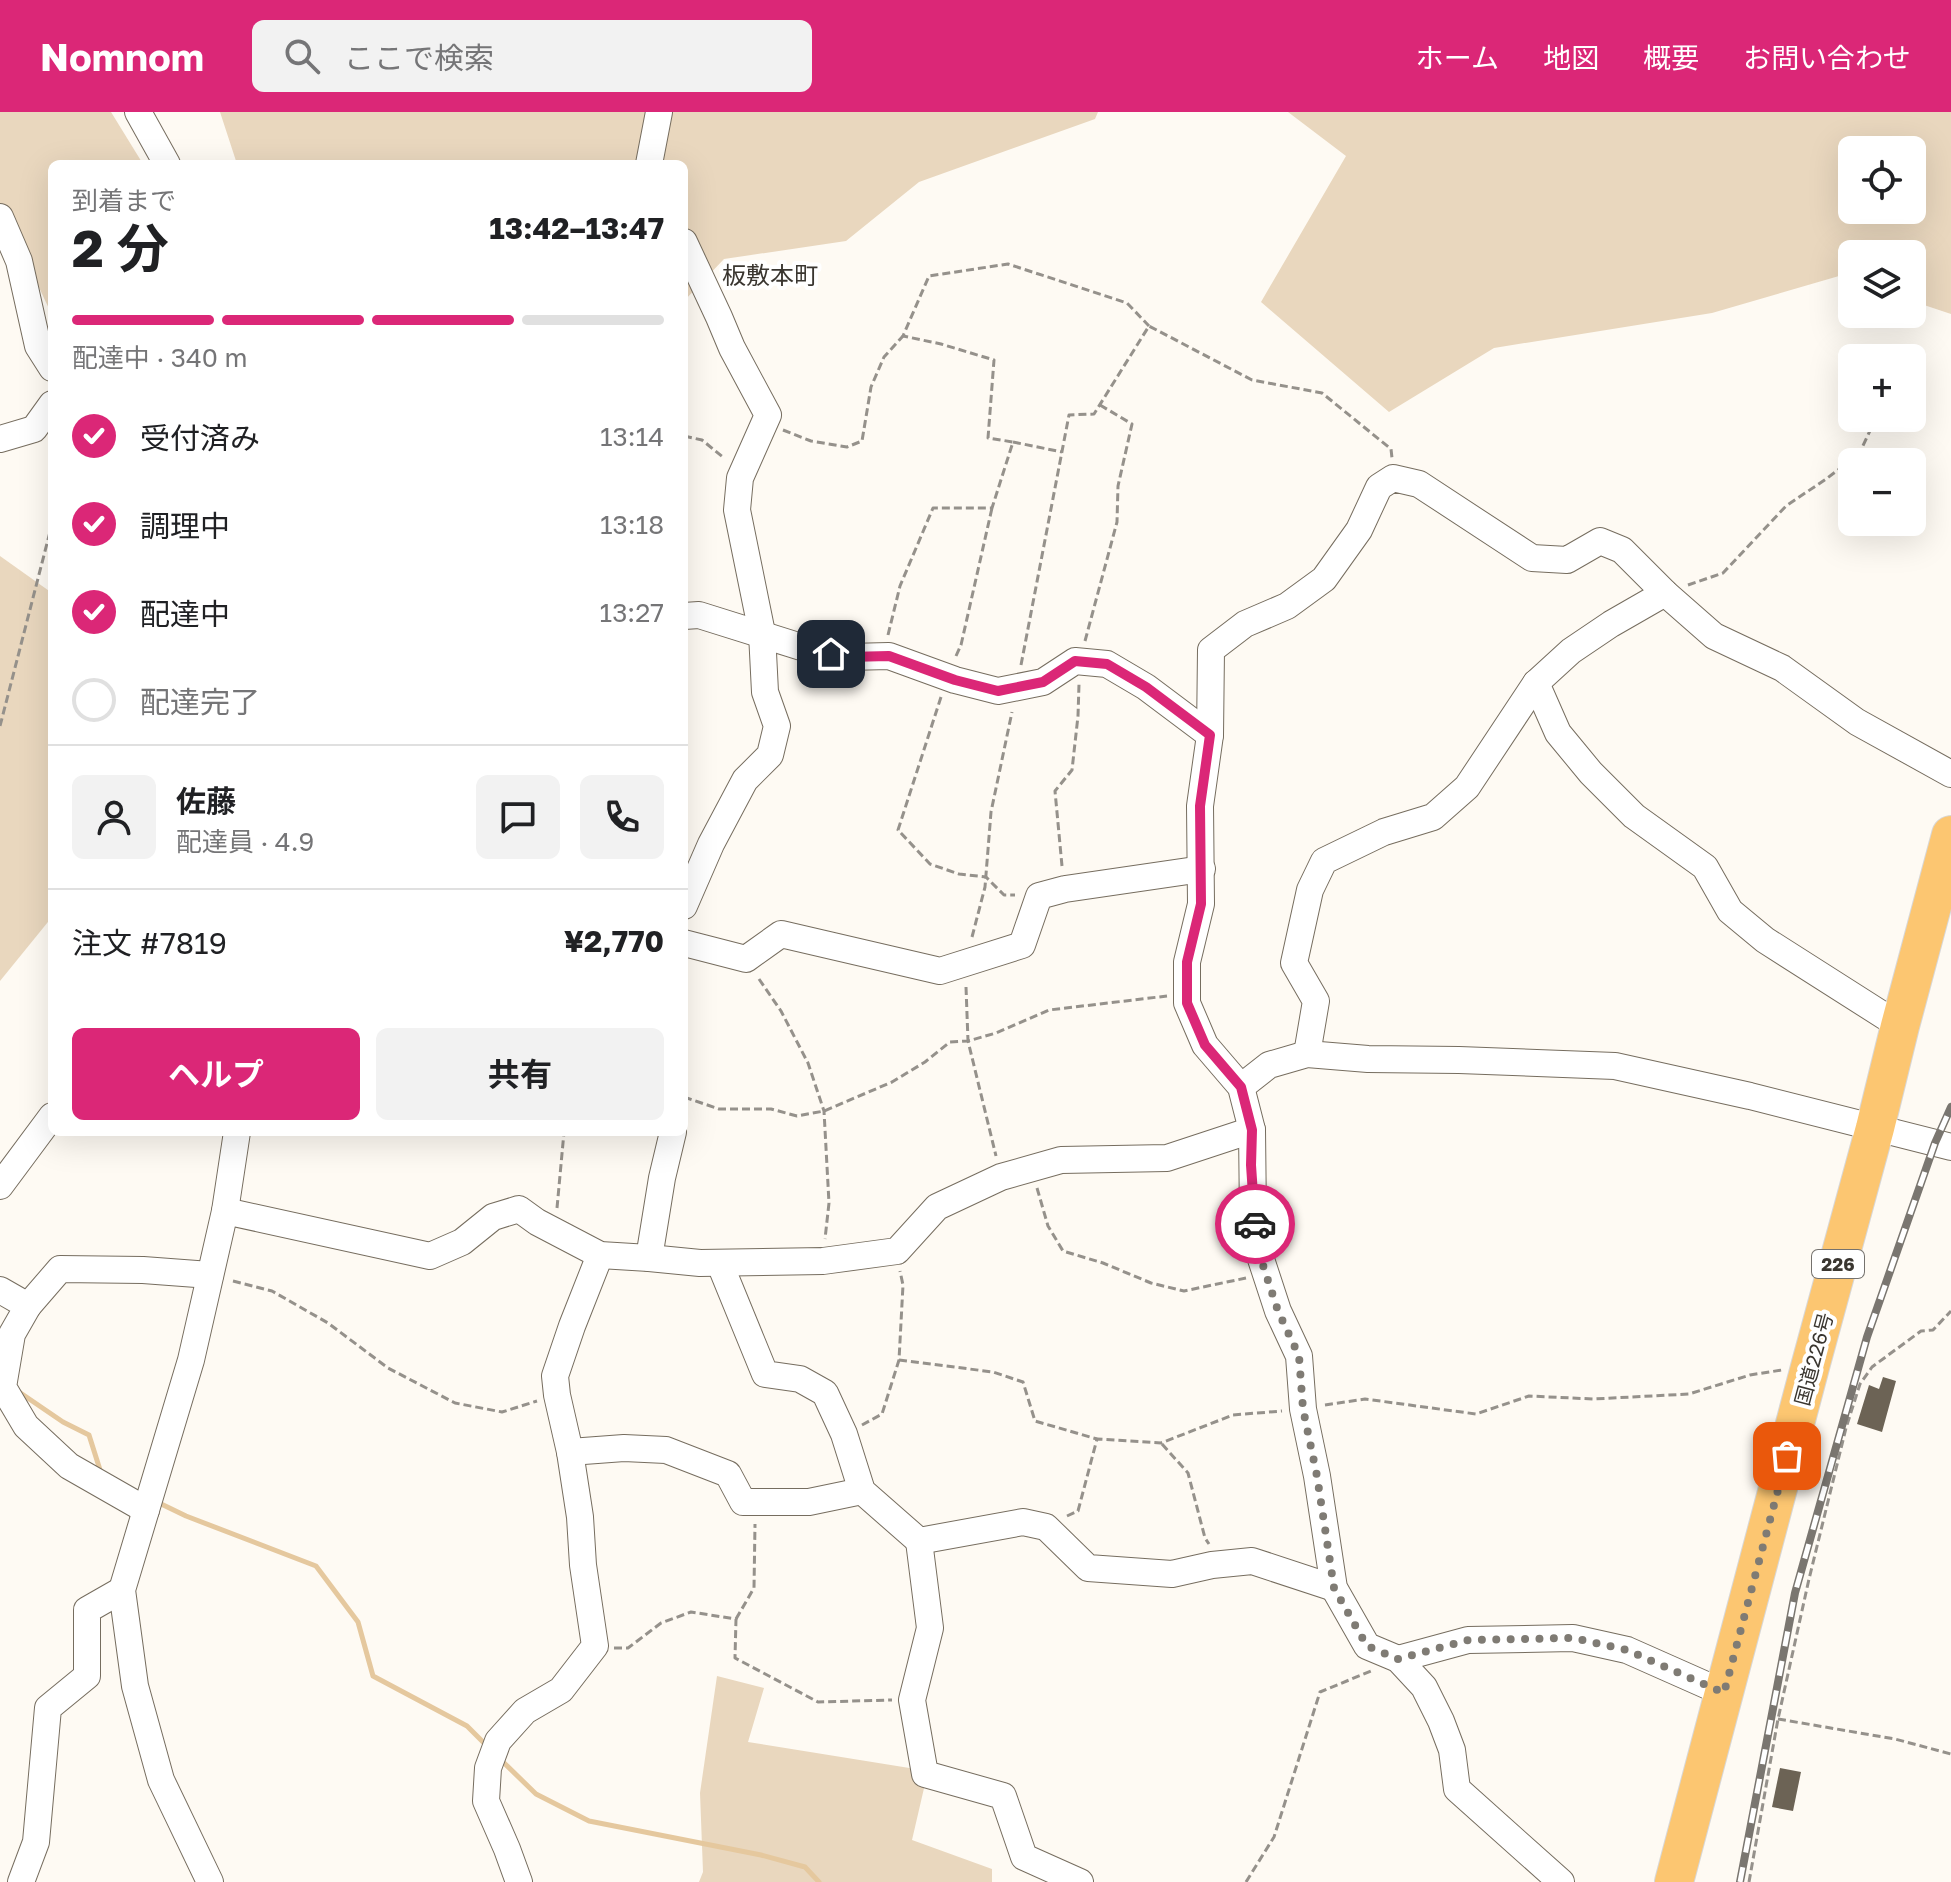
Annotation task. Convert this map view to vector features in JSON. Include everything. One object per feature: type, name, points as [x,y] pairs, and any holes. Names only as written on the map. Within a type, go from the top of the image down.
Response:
[{"type":"highway","name":"国道226号","points":[[1674,1882],[1951,835]]},
{"type":"street","points":[[138,112],[165,160]]},
{"type":"street","points":[[650,160],[659,112]]},
{"type":"street","points":[[0,217],[19,261],[38,346],[48,362]]},
{"type":"street","points":[[688,251],[732,348],[768,415],[740,478],[737,510],[762,633],[765,692],[777,726],[770,755],[745,780],[711,844],[688,897]]},
{"type":"street","points":[[0,439],[34,429],[48,410]]},
{"type":"street","points":[[1561,1882],[1457,1789],[1452,1750],[1424,1687],[1398,1659],[1367,1646],[1334,1588],[1303,1409],[1299,1356],[1278,1311],[1259,1253],[1253,1217],[1252,1130],[1241,1087],[1205,1045],[1187,1003],[1187,962],[1201,904],[1200,806],[1210,735],[1211,650],[1245,624],[1287,606],[1324,579],[1359,530],[1379,487],[1393,478],[1419,484],[1532,558],[1567,560],[1600,541],[1622,550],[1714,636],[1782,668],[1857,722],[1951,774]]},
{"type":"street","points":[[1307,1054],[1316,1001],[1294,963],[1310,890],[1324,861],[1384,832],[1433,817],[1467,787],[1536,683],[1571,651],[1665,593]]},
{"type":"street","points":[[688,616],[699,615],[814,651],[848,657],[886,656],[948,678],[998,691],[1043,682],[1075,661],[1107,664],[1146,687],[1210,735]]},
{"type":"street","points":[[1536,683],[1558,733],[1591,773],[1634,816],[1705,867],[1730,911],[1765,940],[1900,1026]]},
{"type":"street","points":[[688,944],[746,959],[781,934],[940,971],[1022,945],[1039,896],[1065,889],[1202,869]]},
{"type":"street","points":[[1241,1087],[1269,1065],[1307,1054],[1368,1059],[1615,1066],[1750,1096],[1951,1147]]},
{"type":"street","points":[[0,1186],[48,1121]]},
{"type":"street","points":[[225,1211],[430,1256],[462,1242],[493,1217],[519,1209],[600,1255],[720,1264],[823,1261],[897,1251],[937,1207],[1001,1177],[1061,1160],[1167,1158],[1252,1130]]},
{"type":"street","points":[[210,1882],[161,1780],[135,1686],[122,1590],[191,1360],[225,1211],[236,1136]]},
{"type":"street","points":[[649,1258],[672,1136]]},
{"type":"street","points":[[519,1882],[486,1801],[488,1768],[498,1741],[525,1711],[561,1690],[595,1646],[583,1565],[580,1517],[555,1376],[600,1255]]},
{"type":"street","points":[[720,1264],[765,1374],[800,1379],[825,1393],[844,1434],[862,1491],[919,1541],[930,1628],[912,1700],[925,1774],[1003,1796],[1024,1857],[1080,1882]]},
{"type":"street","points":[[146,1510],[69,1466],[26,1426],[1,1387],[12,1334],[28,1306],[60,1269],[210,1275]]},
{"type":"street","points":[[0,1290],[28,1306]]},
{"type":"street","points":[[570,1452],[624,1448],[666,1450],[728,1474],[743,1502],[809,1502],[862,1491]]},
{"type":"street","points":[[919,1541],[1023,1522],[1046,1527],[1088,1568],[1172,1574],[1252,1561],[1334,1588]]},
{"type":"street","points":[[21,1882],[36,1842],[48,1708],[87,1676],[87,1610],[122,1590]]},
{"type":"street","points":[[1398,1659],[1468,1640],[1573,1638],[1627,1650],[1724,1693]]},
{"type":"path","points":[[765,422],[811,441],[847,447],[862,441],[871,387],[884,357],[903,336],[929,276],[1008,264],[1127,303],[1149,326]]},
{"type":"path","points":[[903,336],[994,360],[988,438],[1062,452]]},
{"type":"path","points":[[1665,593],[1723,573],[1786,506],[1859,454],[1869,432]]},
{"type":"path","points":[[688,437],[702,440],[742,473]]},
{"type":"path","points":[[1013,442],[992,508],[961,645],[929,729],[898,830],[930,864],[959,874],[986,877],[1004,895],[1039,896]]},
{"type":"path","points":[[886,656],[900,586],[933,508],[992,508]]},
{"type":"path","points":[[0,726],[48,540]]},
{"type":"path","points":[[746,959],[781,1011],[808,1063],[824,1111],[829,1203],[823,1261]]},
{"type":"path","points":[[688,1098],[719,1109],[771,1109],[797,1116],[824,1111],[892,1082],[950,1042],[968,1041],[996,1033],[1049,1010],[1187,994]]},
{"type":"path","points":[[554,1231],[564,1136]]},
{"type":"path","points":[[1031,1168],[1048,1226],[1063,1251],[1151,1283],[1184,1291],[1266,1273]]},
{"type":"path","points":[[844,1434],[882,1414],[899,1360],[903,1285],[897,1251]]},
{"type":"path","points":[[210,1275],[272,1291],[328,1323],[388,1368],[455,1403],[502,1412],[557,1395]]},
{"type":"path","points":[[1749,1882],[1778,1719],[1809,1579],[1846,1428],[1860,1384],[1872,1367],[1921,1331],[1933,1330],[1951,1311]]},
{"type":"path","points":[[899,1360],[993,1372],[1023,1382],[1035,1421],[1097,1439],[1161,1443],[1233,1415],[1303,1409],[1365,1399],[1476,1414],[1529,1396],[1593,1399],[1689,1394],[1750,1375],[1810,1367]]},
{"type":"path","points":[[1046,1527],[1078,1511],[1097,1439]]},
{"type":"path","points":[[1161,1443],[1188,1473],[1205,1538],[1221,1564]]},
{"type":"path","points":[[756,1502],[754,1588],[736,1619],[735,1658],[818,1702],[912,1700]]},
{"type":"path","points":[[595,1646],[628,1648],[661,1623],[691,1612],[736,1619]]},
{"type":"path","points":[[1246,1882],[1274,1837],[1320,1692],[1398,1659]]},
{"type":"path","points":[[1778,1719],[1895,1739],[1951,1754]]},
{"type":"shaded area","points":[[0,112],[111,112],[141,160],[48,160],[48,307],[0,205]]},
{"type":"shaded area","points":[[220,112],[1098,112],[1095,119],[919,182],[846,241],[724,259],[688,297],[688,160],[236,160]]},
{"type":"shaded area","points":[[1288,112],[1951,112],[1951,314],[1926,306],[1926,240],[1838,240],[1838,276],[1712,313],[1494,348],[1389,412],[1261,302],[1346,156]]},
{"type":"shaded area","points":[[0,556],[48,590],[48,922],[0,981]]},
{"type":"shaded area","points":[[717,1676],[764,1688],[748,1742],[928,1771],[912,1840],[992,1869],[992,1882],[699,1882],[703,1872],[700,1793]]},
{"type":"building","points":[[1883,1377],[1896,1381],[1882,1432],[1857,1424],[1869,1385],[1879,1389]]},
{"type":"building","points":[[1780,1768],[1801,1772],[1793,1811],[1772,1807]]},
{"type":"waterway","points":[[19,1392],[63,1422],[89,1435],[101,1473]]},
{"type":"waterway","points":[[155,1501],[316,1566],[358,1622],[373,1676],[467,1726],[487,1746]]},
{"type":"waterway","points":[[500,1759],[536,1794],[589,1821],[761,1855],[805,1867],[819,1882]]},
{"type":"railway","points":[[1740,1882],[1795,1593],[1867,1337],[1935,1143],[1951,1107]]},
{"type":"way so far","points":[[1255,1224],[1259,1253],[1278,1311],[1299,1356],[1303,1409],[1334,1588],[1367,1646],[1398,1659],[1468,1640],[1573,1638],[1627,1650],[1724,1693],[1787,1456]]},
{"type":"district","name":"板敷本町","points":[[770,274]]},
{"type":"route","points":[[831,654],[848,657],[889,656],[955,680],[998,691],[1043,682],[1075,661],[1107,664],[1146,687],[1210,735],[1200,806],[1201,904],[1187,962],[1187,1003],[1205,1045],[1241,1087],[1252,1130],[1255,1224]]}]
